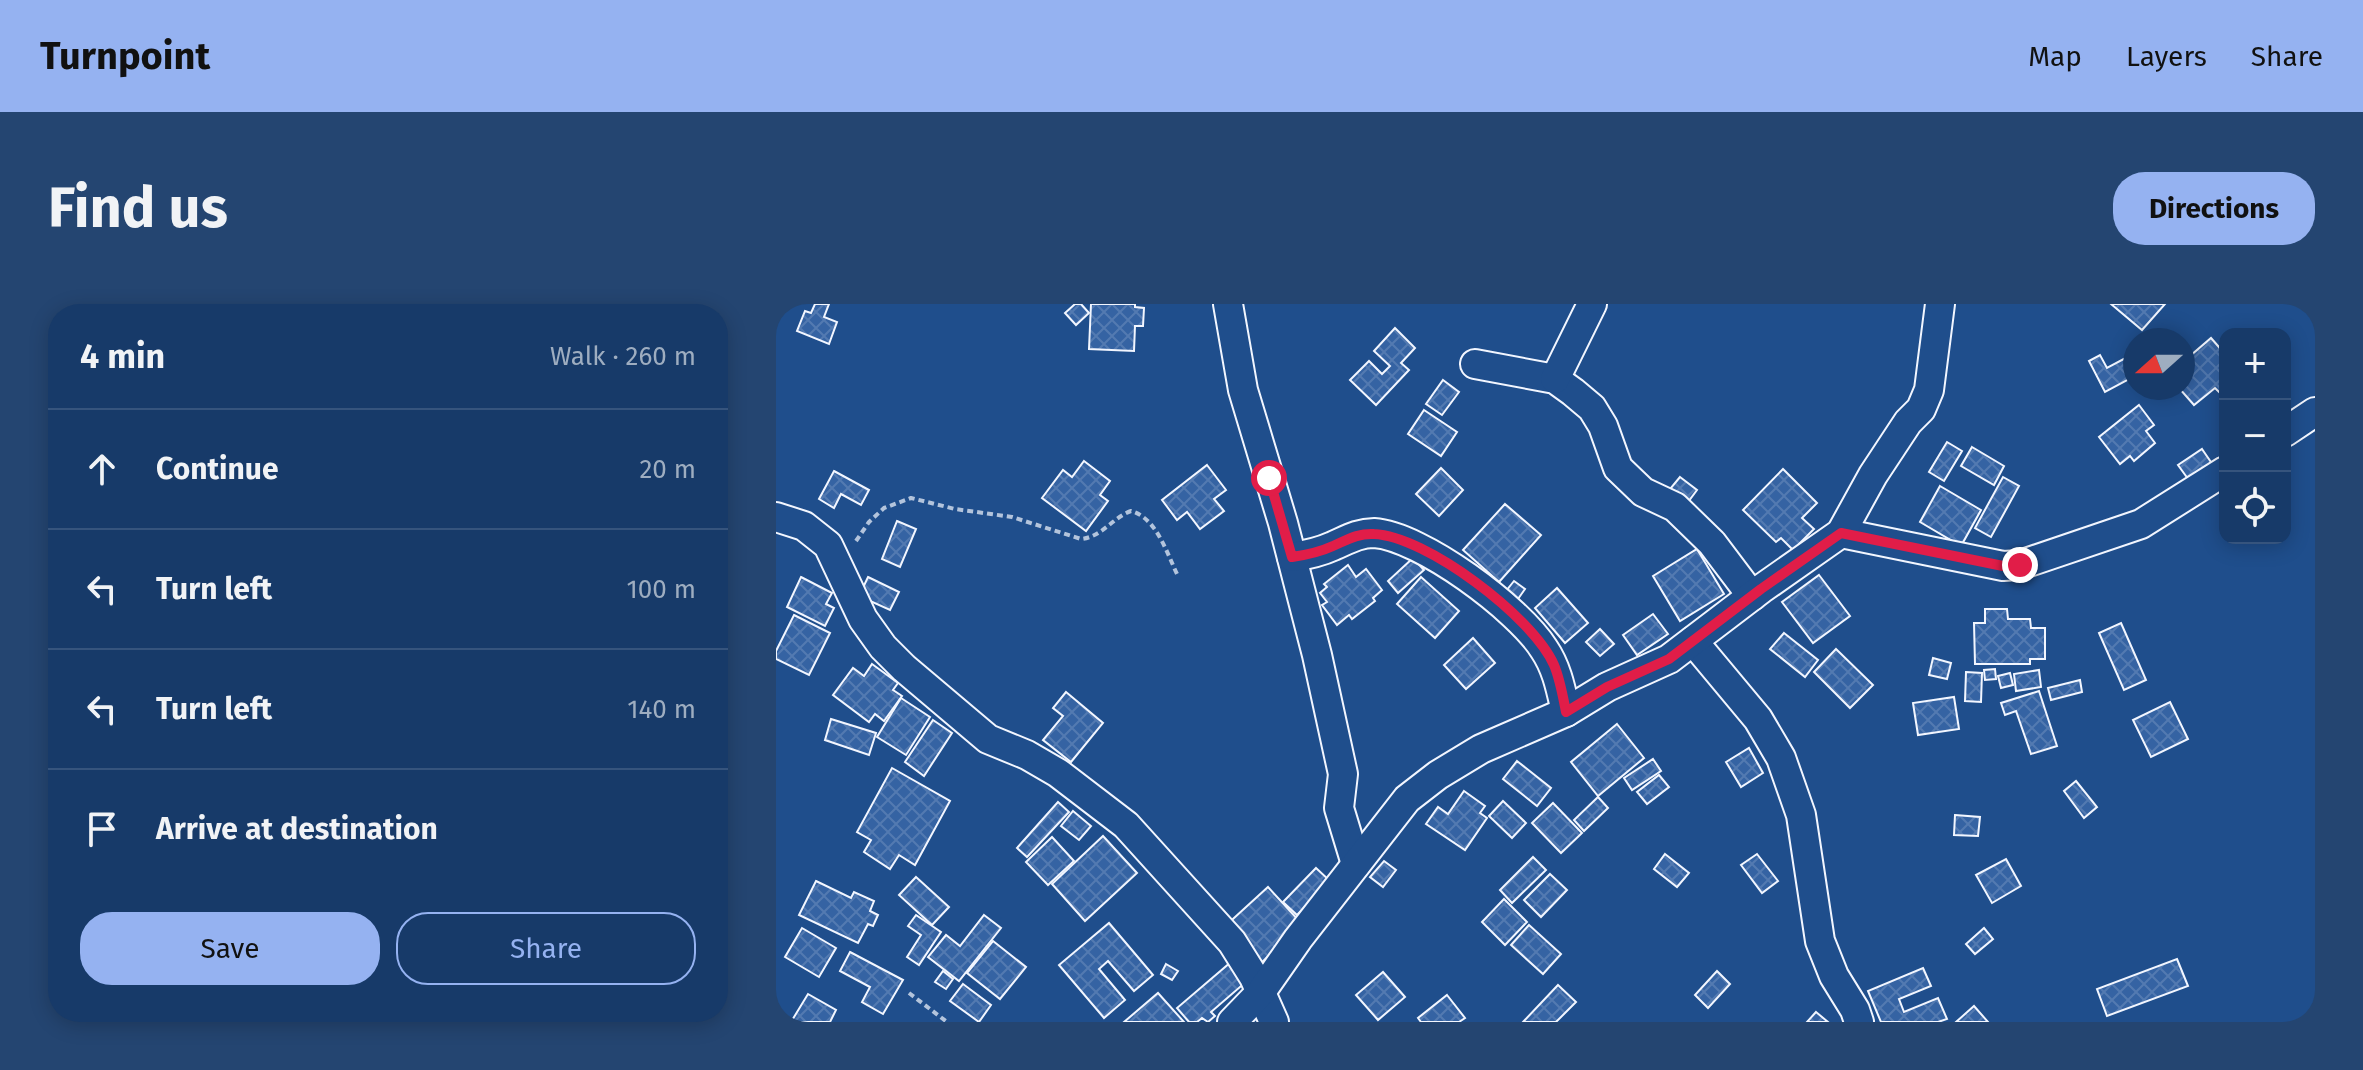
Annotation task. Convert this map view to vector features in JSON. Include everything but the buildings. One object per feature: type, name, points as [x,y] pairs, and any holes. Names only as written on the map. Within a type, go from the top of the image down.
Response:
[{"type":"street","points":[[1228,304],[1243,390],[1292,557],[1335,736],[1343,774],[1339,808],[1356,864]]},
{"type":"street","points":[[1555,379],[1592,304]]},
{"type":"street","points":[[1232,1022],[1261,992],[1407,799],[1438,775],[1494,742],[1566,712],[1607,687],[1669,659],[1841,533],[1873,475],[1908,422],[1921,409],[1929,390],[1940,304]]},
{"type":"street","points":[[1475,364],[1555,379],[1592,408],[1603,426],[1618,468],[1643,492],[1675,507],[1712,543],[1752,596]]},
{"type":"street","points":[[2291,428],[2315,412]]},
{"type":"street","points":[[1841,533],[2003,566],[2020,565],[2141,524],[2223,472]]},
{"type":"street","points":[[776,517],[804,526],[828,545],[863,619],[883,647],[904,668],[988,739],[1027,755],[1058,773],[1126,825],[1232,942],[1261,992],[1274,1022]]},
{"type":"street","points":[[1292,557],[1332,547],[1352,536],[1375,533],[1419,546],[1487,591],[1529,629],[1554,664],[1566,712]]},
{"type":"street","points":[[1693,641],[1758,719],[1781,758],[1801,815],[1820,941],[1834,976],[1859,1022]]},
{"type":"path","points":[[838,565],[876,515],[897,502],[911,498],[955,509],[1012,517],[1081,539],[1101,533],[1125,513],[1139,513],[1154,528],[1178,576]]},
{"type":"path","points":[[909,993],[947,1022]]},
{"type":"route","points":[[1269,478],[1292,557],[1332,547],[1352,536],[1375,533],[1419,546],[1487,591],[1529,629],[1554,664],[1566,712],[1607,687],[1669,659],[1841,533],[2003,566],[2020,565]]}]
